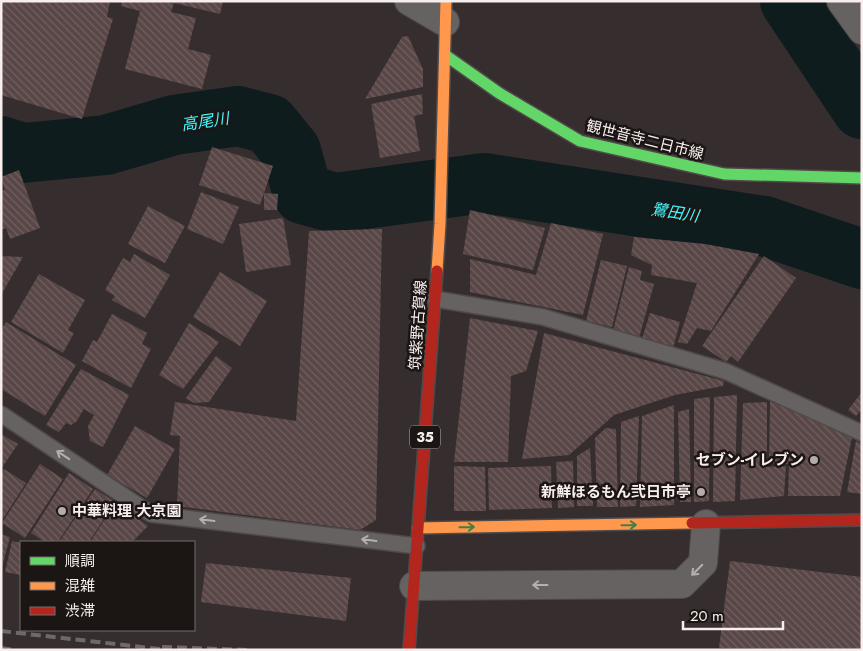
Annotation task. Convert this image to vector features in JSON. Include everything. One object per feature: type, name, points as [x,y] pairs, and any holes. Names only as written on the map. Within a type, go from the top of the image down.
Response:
[{"type":"main road","name":"筑紫野古賀線","points":[[409,650],[440,224],[445,12]]},
{"type":"main road","name":"観世音寺二日市線","points":[[445,55],[463,70],[499,93],[580,141],[724,174],[862,178]]},
{"type":"main road","points":[[418,528],[862,520]]},
{"type":"street","points":[[409,1],[445,12]]},
{"type":"street","points":[[841,1],[862,30]]},
{"type":"street","points":[[414,586],[682,584],[703,563],[706,524]]},
{"type":"lane","points":[[435,299],[543,317],[725,371],[862,433]]},
{"type":"lane","points":[[1,414],[151,514],[417,546]]},
{"type":"building","points":[[1,1],[110,1],[107,17],[113,19],[82,119],[1,95]]},
{"type":"building","points":[[122,1],[223,1],[220,14],[174,3],[171,12],[196,18],[188,49],[211,55],[202,89],[125,69],[140,11],[121,6]]},
{"type":"building","points":[[408,36],[423,69],[423,87],[365,99],[402,37]]},
{"type":"building","points":[[422,94],[423,114],[414,116],[420,151],[380,158],[371,104]]},
{"type":"building","points":[[212,147],[273,166],[260,205],[199,185]]},
{"type":"building","points":[[19,170],[40,228],[10,239],[6,228],[1,230],[1,191],[5,190],[1,177]]},
{"type":"building","points":[[201,192],[239,207],[223,244],[187,229]]},
{"type":"building","points":[[264,193],[278,194],[277,210],[264,210]]},
{"type":"building","points":[[148,206],[185,226],[165,263],[128,244]]},
{"type":"building","points":[[470,210],[545,228],[533,270],[463,254]]},
{"type":"building","points":[[283,218],[291,265],[246,272],[239,224]]},
{"type":"building","points":[[551,223],[603,234],[583,315],[470,292],[470,259],[536,275]]},
{"type":"building","points":[[382,229],[376,520],[360,530],[177,506],[180,436],[170,435],[175,402],[296,421],[309,231]]},
{"type":"building","points":[[634,237],[705,244],[759,254],[711,331],[697,328],[687,344],[678,342],[697,283],[651,275],[652,265],[631,255]]},
{"type":"building","points":[[134,254],[170,275],[145,318],[112,300],[115,296],[105,290],[123,258],[130,262]]},
{"type":"building","points":[[1,256],[23,257],[1,295]]},
{"type":"building","points":[[764,256],[796,278],[738,362],[731,356],[726,362],[702,346]]},
{"type":"building","points":[[601,260],[627,266],[612,327],[586,321]]},
{"type":"building","points":[[629,267],[642,271],[640,280],[654,284],[639,338],[613,331]]},
{"type":"building","points":[[220,272],[267,301],[240,346],[193,317]]},
{"type":"building","points":[[39,274],[85,300],[68,330],[74,333],[63,353],[11,322]]},
{"type":"building","points":[[650,313],[680,322],[673,348],[642,339]]},
{"type":"building","points":[[112,314],[147,333],[142,344],[151,349],[131,388],[82,361],[93,340],[97,342]]},
{"type":"building","points":[[470,318],[538,331],[526,371],[511,376],[508,462],[454,462]]},
{"type":"building","points":[[6,322],[76,365],[45,416],[1,389],[1,330]]},
{"type":"building","points":[[189,323],[219,342],[183,389],[159,375]]},
{"type":"building","points":[[544,333],[724,381],[723,386],[675,395],[614,415],[569,455],[522,459]]},
{"type":"building","points":[[216,356],[232,368],[209,402],[194,403],[186,398]]},
{"type":"building","points":[[81,369],[129,395],[103,447],[90,441],[88,426],[94,415],[84,409],[76,422],[71,425],[66,423],[59,432],[46,425]]},
{"type":"building","points":[[862,392],[862,409],[856,416],[848,410]]},
{"type":"building","points":[[737,395],[735,501],[713,502],[714,397]]},
{"type":"building","points":[[710,397],[709,501],[694,502],[694,399]]},
{"type":"building","points":[[770,401],[852,437],[840,496],[788,496],[789,464],[769,464]]},
{"type":"building","points":[[767,402],[767,467],[786,466],[784,496],[740,500],[743,403]]},
{"type":"building","points":[[674,405],[674,505],[640,507],[642,416]]},
{"type":"building","points":[[689,409],[691,502],[680,502],[678,412]]},
{"type":"building","points":[[639,416],[636,506],[620,507],[621,422]]},
{"type":"building","points":[[135,426],[175,449],[147,498],[107,475]]},
{"type":"building","points":[[606,428],[616,429],[618,507],[597,507],[595,438]]},
{"type":"building","points":[[1,434],[18,444],[1,469]]},
{"type":"building","points":[[856,441],[862,444],[862,494],[847,492]]},
{"type":"building","points":[[590,448],[593,506],[577,506],[577,456]]},
{"type":"building","points":[[573,461],[574,507],[558,508],[556,462]]},
{"type":"building","points":[[40,464],[63,479],[25,538],[2,523]]},
{"type":"building","points":[[454,466],[485,467],[486,511],[454,511]]},
{"type":"building","points":[[551,466],[552,508],[489,510],[488,468]]},
{"type":"building","points":[[4,469],[26,483],[1,522],[1,474]]},
{"type":"building","name":"中華料理 大京園","points":[[69,473],[93,489],[59,541],[43,541],[31,533]]},
{"type":"building","points":[[95,489],[115,502],[90,541],[60,541]]},
{"type":"building","points":[[116,502],[148,526],[133,541],[91,541]]},
{"type":"building","points":[[1,534],[10,537],[2,567],[1,567]]},
{"type":"building","points":[[12,541],[20,543],[20,575],[5,572]]},
{"type":"building","points":[[730,561],[862,577],[862,650],[719,648]]},
{"type":"building","points":[[206,563],[351,578],[346,621],[201,602]]},
{"type":"waterway","name":"鷺田川","points":[[790,1],[862,109]]},
{"type":"waterway","name":"高尾川","points":[[1,146],[23,153],[106,145],[174,125],[238,116],[269,124],[291,151],[303,194],[335,203],[484,183],[764,226],[862,259]]},
{"type":"railway","points":[[1,631],[168,650]]},
{"type":"railway","points":[[162,647],[249,650]]},
{"type":"railway","points":[[1,648],[15,650]]},
{"type":"traffic: fast","points":[[445,55],[499,93],[580,141],[724,174],[862,178]]},
{"type":"traffic: slow","points":[[437,271],[446,1]]},
{"type":"traffic: slow","points":[[418,528],[692,523]]},
{"type":"traffic: jam","points":[[409,650],[437,271]]},
{"type":"traffic: jam","points":[[692,523],[862,520]]},
{"type":"place","name":"セブン-イレブン","points":[[814,460]]},
{"type":"place","name":"新鮮ほるもん弐日市亭","points":[[701,492]]},
{"type":"place","name":"中華料理 大京園","points":[[62,511]]}]
